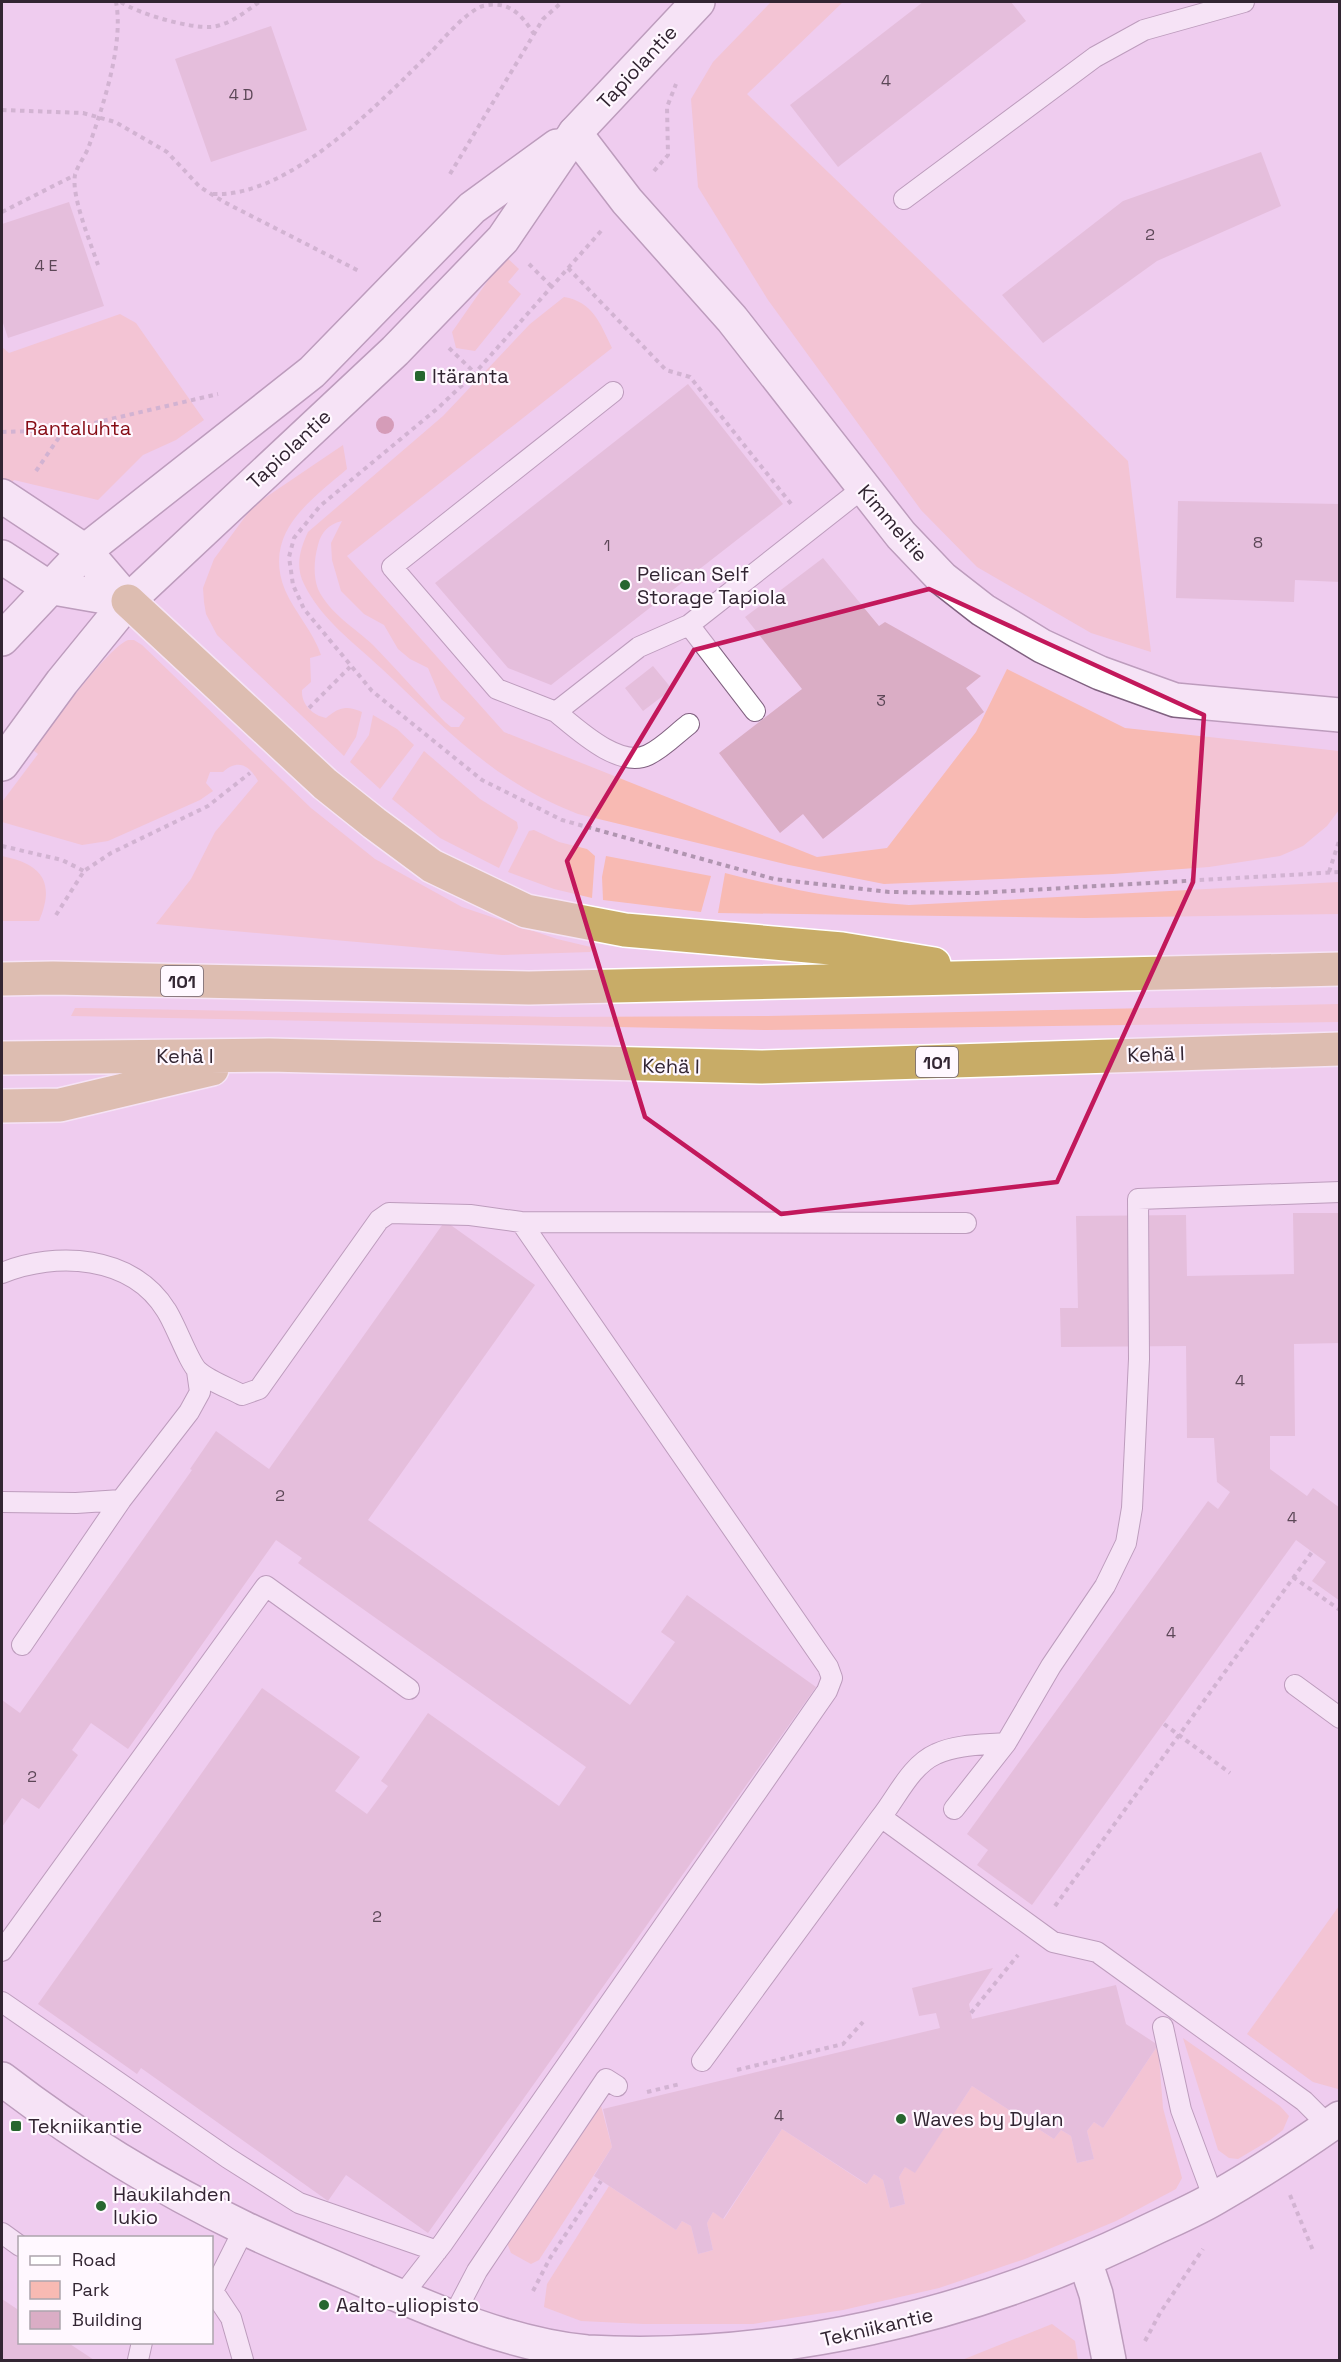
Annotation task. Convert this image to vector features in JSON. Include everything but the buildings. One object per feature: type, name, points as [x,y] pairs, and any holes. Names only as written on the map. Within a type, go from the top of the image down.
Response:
[{"type":"highway","points":[[129,601],[325,784],[374,824],[432,866],[526,911],[625,930],[842,949],[1013,977]]},
{"type":"highway","name":"101","points":[[2,979],[65,978],[529,988],[1340,969]]},
{"type":"highway","name":"Kehä I","points":[[2,1058],[270,1056],[761,1067],[1340,1049]]},
{"type":"highway","points":[[2,1106],[60,1105],[270,1056]]},
{"type":"main road","name":"Tapiolantie","points":[[2,764],[62,682],[129,601],[395,351],[504,239],[576,133],[698,2]]},
{"type":"main road","name":"Tapiolantie","points":[[2,639],[48,587],[85,551],[312,372],[472,208],[576,133]]},
{"type":"main road","name":"Kimmeltie","points":[[576,133],[627,201],[732,320],[901,535],[942,578],[983,610],[1042,646],[1100,673],[1175,700],[1340,715]]},
{"type":"main road","points":[[8,500],[85,551],[129,601]]},
{"type":"main road","points":[[2,557],[48,587],[129,601]]},
{"type":"main road","name":"Tekniikantie","points":[[2,2079],[31,2102],[157,2182],[244,2229],[401,2297],[518,2338],[584,2352],[662,2358],[713,2355],[848,2335],[933,2315],[1021,2287],[1085,2261],[1214,2199],[1334,2122]]},
{"type":"main road","points":[[1085,2261],[1096,2294],[1109,2361]]},
{"type":"lane","points":[[904,199],[1095,57],[1144,30],[1244,2]]},
{"type":"lane","points":[[613,392],[392,567],[497,689],[556,712],[592,741],[626,758],[648,756],[689,724]]},
{"type":"lane","points":[[556,712],[639,647],[689,626],[863,488]]},
{"type":"lane","points":[[689,626],[755,711]]},
{"type":"lane","points":[[954,1809],[1006,1743],[1051,1666],[1105,1586],[1126,1544],[1132,1508],[1139,1359],[1138,1199],[1340,1192]]},
{"type":"lane","points":[[197,1371],[242,1395],[259,1389],[379,1220],[389,1213],[470,1215],[521,1222],[966,1223]]},
{"type":"lane","points":[[401,2297],[437,2251],[827,1691],[832,1678],[828,1667],[521,1222]]},
{"type":"lane","points":[[2,1273],[23,1264],[71,1258],[89,1261],[127,1275],[153,1292],[165,1307],[197,1371],[200,1392],[189,1412],[121,1500],[22,1645]]},
{"type":"lane","points":[[2,1502],[76,1503],[121,1500]]},
{"type":"lane","points":[[5,1940],[267,1586],[409,1689]]},
{"type":"lane","points":[[1295,1685],[1340,1718]]},
{"type":"lane","points":[[702,2061],[912,1774],[935,1754],[963,1747],[1006,1743]]},
{"type":"lane","points":[[881,1817],[1053,1942],[1097,1952],[1334,2122]]},
{"type":"lane","points":[[2,2002],[228,2158],[299,2203],[437,2251]]},
{"type":"lane","points":[[1163,2027],[1181,2110],[1214,2199]]},
{"type":"lane","points":[[453,2317],[477,2271],[606,2079],[617,2086]]},
{"type":"lane","points":[[213,2289],[244,2229]]},
{"type":"lane","points":[[2,2233],[18,2245]]},
{"type":"lane","points":[[213,2292],[231,2318],[243,2361]]},
{"type":"lane","points":[[138,2361],[142,2344]]},
{"type":"path","points":[[2,212],[75,175],[83,162],[99,117],[119,18],[116,2]]},
{"type":"path","points":[[121,2],[132,9],[211,27],[236,18],[260,2]]},
{"type":"path","points":[[446,182],[543,19],[562,2]]},
{"type":"path","points":[[211,194],[230,195],[264,186],[310,160],[391,91],[457,25],[481,7],[499,3],[511,7],[521,14],[534,34]]},
{"type":"path","points":[[677,81],[667,107],[668,155],[475,373],[438,408],[320,507],[294,538],[289,557],[293,585],[304,609],[350,667],[372,691],[482,780],[562,820],[774,879],[889,892],[976,893],[1340,872]]},
{"type":"path","points":[[2,110],[83,113],[115,122],[167,152],[181,169],[211,194],[365,274]]},
{"type":"path","points":[[75,175],[79,208],[98,265]]},
{"type":"path","points":[[568,268],[666,370],[690,377],[811,529]]},
{"type":"path","points":[[448,347],[475,373]]},
{"type":"path","points":[[2,432],[64,430],[193,402],[226,392]]},
{"type":"path","points":[[8,500],[64,430]]},
{"type":"path","points":[[309,708],[350,667]]},
{"type":"path","points":[[56,915],[84,872],[111,853],[208,806],[250,773]]},
{"type":"path","points":[[1329,872],[1340,838]]},
{"type":"path","points":[[2,846],[62,860],[84,872]]},
{"type":"path","points":[[971,2013],[1037,1930],[1312,1552]]},
{"type":"path","points":[[1293,1576],[1340,1610]]},
{"type":"path","points":[[1164,1724],[1230,1773]]},
{"type":"path","points":[[732,2071],[843,2044],[863,2022]]},
{"type":"path","points":[[638,2095],[688,2082]]},
{"type":"path","points":[[533,2291],[550,2258],[601,2181]]},
{"type":"path","points":[[1289,2192],[1314,2253]]},
{"type":"path","points":[[1140,2351],[1160,2313],[1206,2246]]},
{"type":"highlighted area","points":[[929,589],[1204,715],[1193,882],[1057,1182],[781,1214],[645,1117],[567,861],[694,650]]},
{"type":"green space","points":[[771,2],[843,2],[747,94],[1128,461],[1151,652],[1091,633],[977,567],[921,510],[768,300],[698,187],[691,99],[713,62]]},
{"type":"green space","points":[[505,256],[519,269],[508,282],[521,294],[475,351],[456,348],[452,332]]},
{"type":"green space","points":[[564,297],[589,309],[604,330],[612,348],[347,556],[504,732],[817,857],[887,848],[976,732],[1007,669],[1125,728],[1339,751],[1339,810],[1327,826],[1303,846],[1280,856],[1209,867],[1113,874],[884,884],[789,865],[578,814],[521,786],[472,752],[328,619],[304,584],[299,564],[308,532],[443,416],[530,324]],"holes":[[[342,521],[331,543],[332,560],[341,591],[364,614],[384,625],[398,649],[410,659],[428,668],[441,699],[465,718],[459,727],[451,727],[445,722],[373,645],[335,613],[323,598],[315,579],[319,540],[326,529]]]},
{"type":"green space","name":"Rantaluhta","points":[[120,314],[136,323],[204,420],[176,440],[143,455],[98,500],[14,480],[2,495],[2,347],[9,353]]},
{"type":"green space","points":[[343,445],[347,469],[318,493],[294,520],[285,535],[280,552],[280,570],[285,590],[321,655],[310,658],[311,682],[302,690],[305,704],[312,712],[326,718],[343,708],[362,712],[356,737],[344,756],[217,635],[206,614],[203,588],[214,559],[253,506]]},
{"type":"green space","points":[[128,640],[134,640],[142,645],[311,808],[375,859],[462,907],[557,939],[595,948],[590,952],[502,955],[156,924],[191,879],[215,832],[258,781],[247,767],[238,765],[223,772],[210,772],[206,783],[213,791],[200,800],[108,841],[82,845],[2,822],[2,802],[38,754],[33,750],[93,673],[118,646]]},
{"type":"green space","points":[[373,715],[397,729],[414,745],[380,789],[350,762],[369,735]]},
{"type":"green space","points":[[424,751],[480,799],[517,822],[518,828],[499,868],[440,838],[392,799]]},
{"type":"green space","points":[[534,830],[559,842],[587,849],[595,856],[592,898],[554,889],[508,872],[529,831]]},
{"type":"green space","points":[[2,856],[27,864],[42,876],[46,895],[39,921],[2,921]]},
{"type":"green space","points":[[606,856],[711,876],[701,912],[603,900],[602,877]]},
{"type":"green space","points":[[725,873],[817,894],[909,905],[1339,882],[1339,914],[1085,918],[718,913]]},
{"type":"green space","points":[[1340,1004],[1339,1022],[767,1030],[71,1016],[75,1008],[554,1017],[768,1016]]},
{"type":"green space","points":[[1339,1906],[1340,2088],[1338,2089],[1313,2082],[1247,2034]]},
{"type":"green space","points":[[1183,2038],[1280,2106],[1289,2116],[1283,2130],[1238,2159],[1229,2158],[1218,2150]]},
{"type":"green space","points":[[1158,2045],[1163,2108],[1182,2178],[1176,2189],[1116,2221],[1025,2259],[939,2288],[843,2310],[753,2324],[644,2324],[581,2321],[544,2307],[547,2284],[609,2186],[676,2230],[682,2221],[691,2226],[698,2254],[713,2250],[707,2223],[713,2212],[724,2219],[782,2129],[866,2184],[874,2174],[883,2180],[890,2208],[905,2204],[899,2177],[905,2167],[915,2172],[972,2086],[1054,2139],[1061,2130],[1071,2136],[1077,2163],[1094,2159],[1087,2131],[1094,2122],[1103,2128]]},
{"type":"green space","points":[[601,2106],[612,2147],[539,2260],[531,2264],[511,2253],[507,2243]]},
{"type":"green space","points":[[1052,2324],[1075,2341],[1078,2360],[962,2360]]},
{"type":"place","name":"Itäranta","points":[[420,376]]},
{"type":"place","name":"Pelican Self Storage Tapiola","points":[[625,585]]},
{"type":"place","name":"Waves by Dylan","points":[[901,2119]]},
{"type":"place","name":"Tekniikantie","points":[[16,2126]]},
{"type":"place","name":"Haukilahden lukio","points":[[101,2206]]},
{"type":"place","name":"Aalto-yliopisto","points":[[324,2305]]}]
